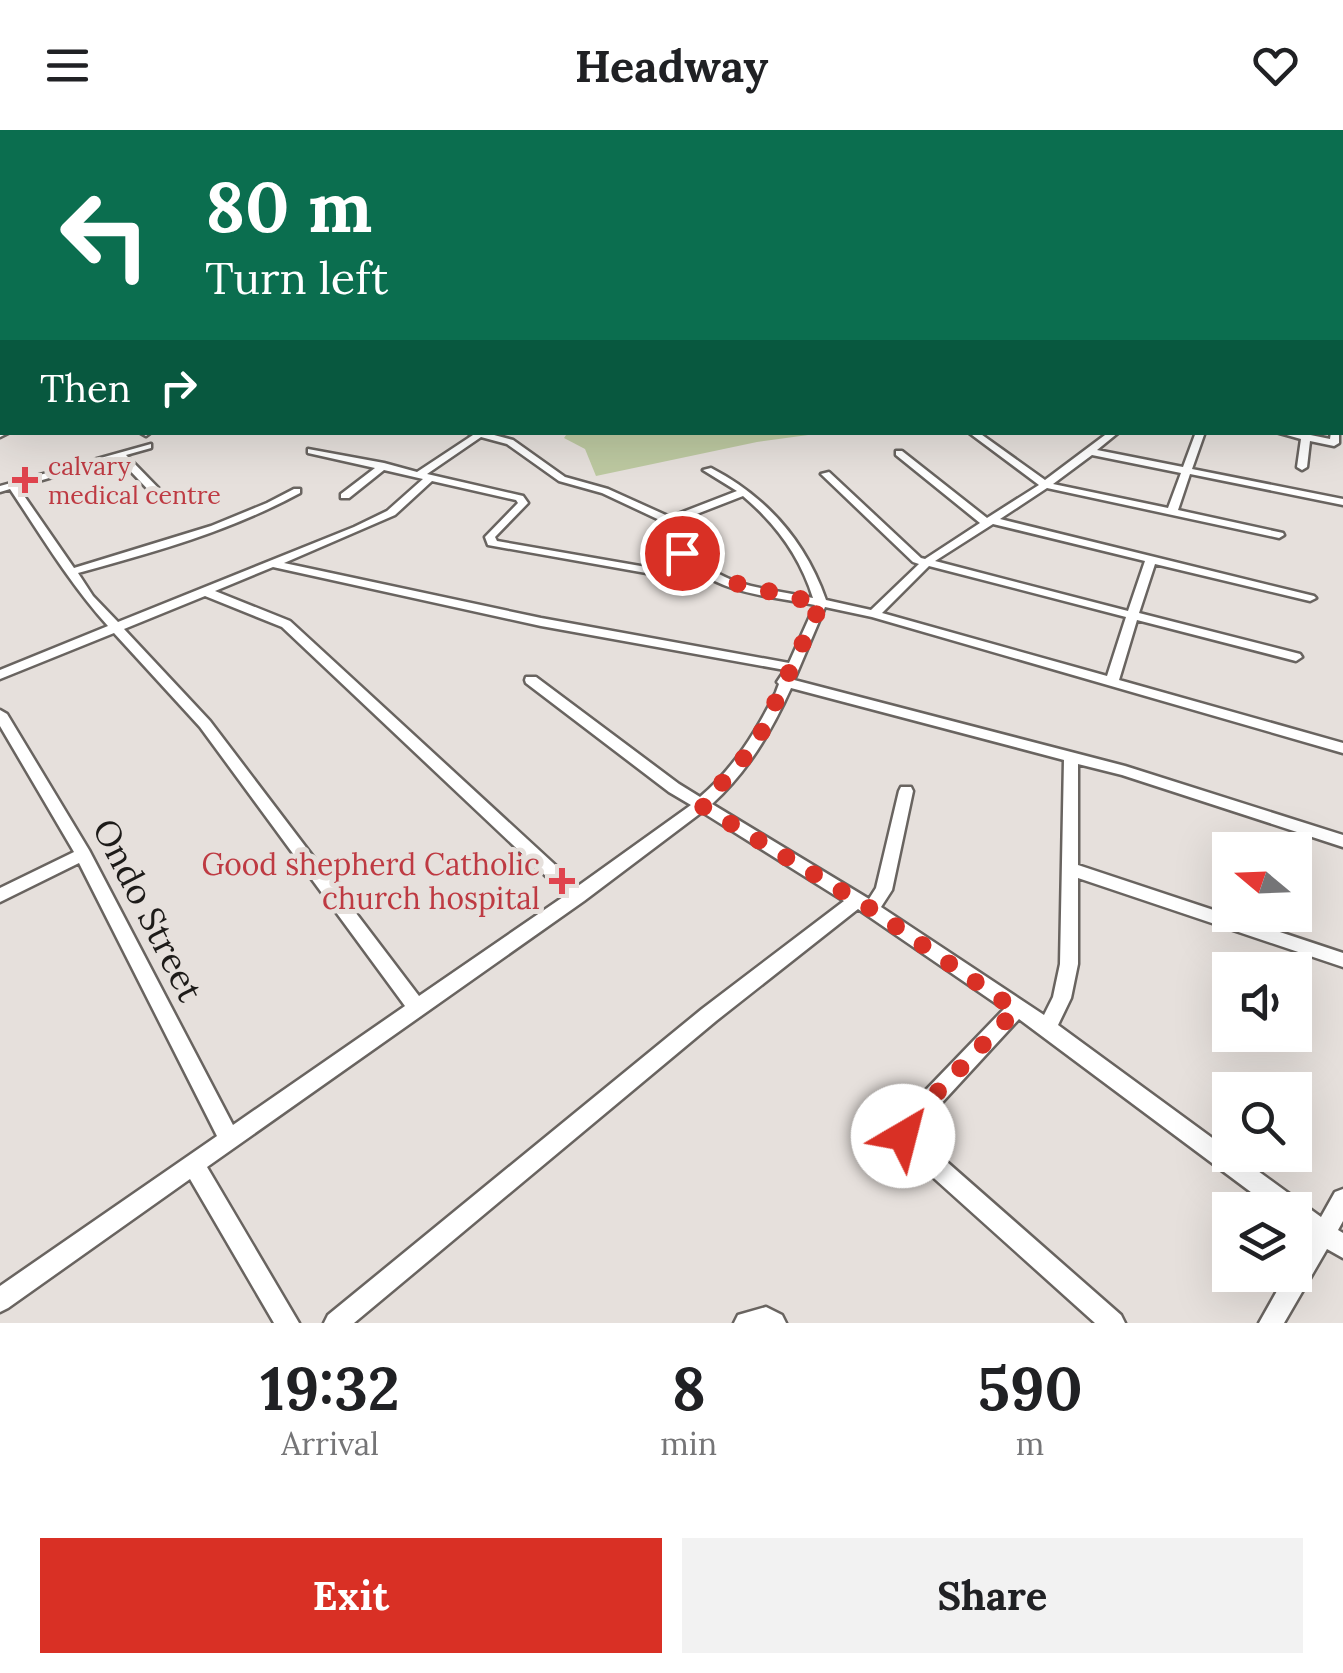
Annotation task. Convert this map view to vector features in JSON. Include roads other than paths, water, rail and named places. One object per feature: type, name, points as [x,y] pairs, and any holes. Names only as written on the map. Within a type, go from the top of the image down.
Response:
[{"type":"street","points":[[0,675],[391,513],[426,475],[473,435]]},
{"type":"street","points":[[478,435],[510,442],[562,479],[605,492],[670,521],[682,553],[714,578],[874,614],[1343,748]]},
{"type":"street","points":[[976,435],[1045,485],[1279,535]]},
{"type":"street","points":[[874,614],[927,562],[1045,485],[1112,435]]},
{"type":"street","points":[[1172,512],[1200,435]]},
{"type":"street","points":[[1293,435],[1337,440]]},
{"type":"street","points":[[1302,467],[1306,438]]},
{"type":"street","points":[[148,446],[6,487],[115,628],[205,724],[418,1009]]},
{"type":"street","points":[[311,451],[522,500],[490,536],[492,543],[652,571],[668,568],[682,553]]},
{"type":"street","points":[[1092,452],[1343,502]]},
{"type":"street","points":[[899,453],[988,521],[1310,598]]},
{"type":"street","points":[[120,455],[162,498]]},
{"type":"street","points":[[345,496],[384,466]]},
{"type":"street","points":[[0,1300],[702,806],[756,744],[821,604],[815,582],[796,550],[746,491],[708,470]]},
{"type":"street","points":[[826,474],[908,554],[927,562],[1296,657]]},
{"type":"street","points":[[70,572],[182,539],[276,505],[297,491]]},
{"type":"street","points":[[670,521],[746,491]]},
{"type":"street","points":[[1112,680],[1150,559]]},
{"type":"street","points":[[272,564],[787,674],[1343,841]]},
{"type":"street","points":[[206,592],[286,624],[578,896]]},
{"type":"street","points":[[532,680],[702,806],[863,905],[1048,1028],[1268,1192]]},
{"type":"street","name":"Ondo Street","points":[[0,714],[83,854],[230,1140]]},
{"type":"street","points":[[1048,1028],[1062,998],[1070,964],[1070,756]]},
{"type":"street","points":[[336,1323],[709,1015],[884,890],[906,791]]},
{"type":"street","points":[[0,894],[83,854]]},
{"type":"street","points":[[1071,868],[1343,960]]},
{"type":"street","points":[[1016,1010],[904,1127],[903,1136],[929,1164],[1113,1323]]},
{"type":"street","points":[[194,1165],[287,1323]]},
{"type":"street","points":[[1272,1323],[1334,1240],[1343,1200]]},
{"type":"street","points":[[1312,1224],[1334,1240]]},
{"type":"street","points":[[746,1323],[766,1319],[774,1323]]},
{"type":"place","name":"calvary medical centre","points":[[25,480]]},
{"type":"place","name":"Good shepherd Catholic church hospital","points":[[562,881]]}]
